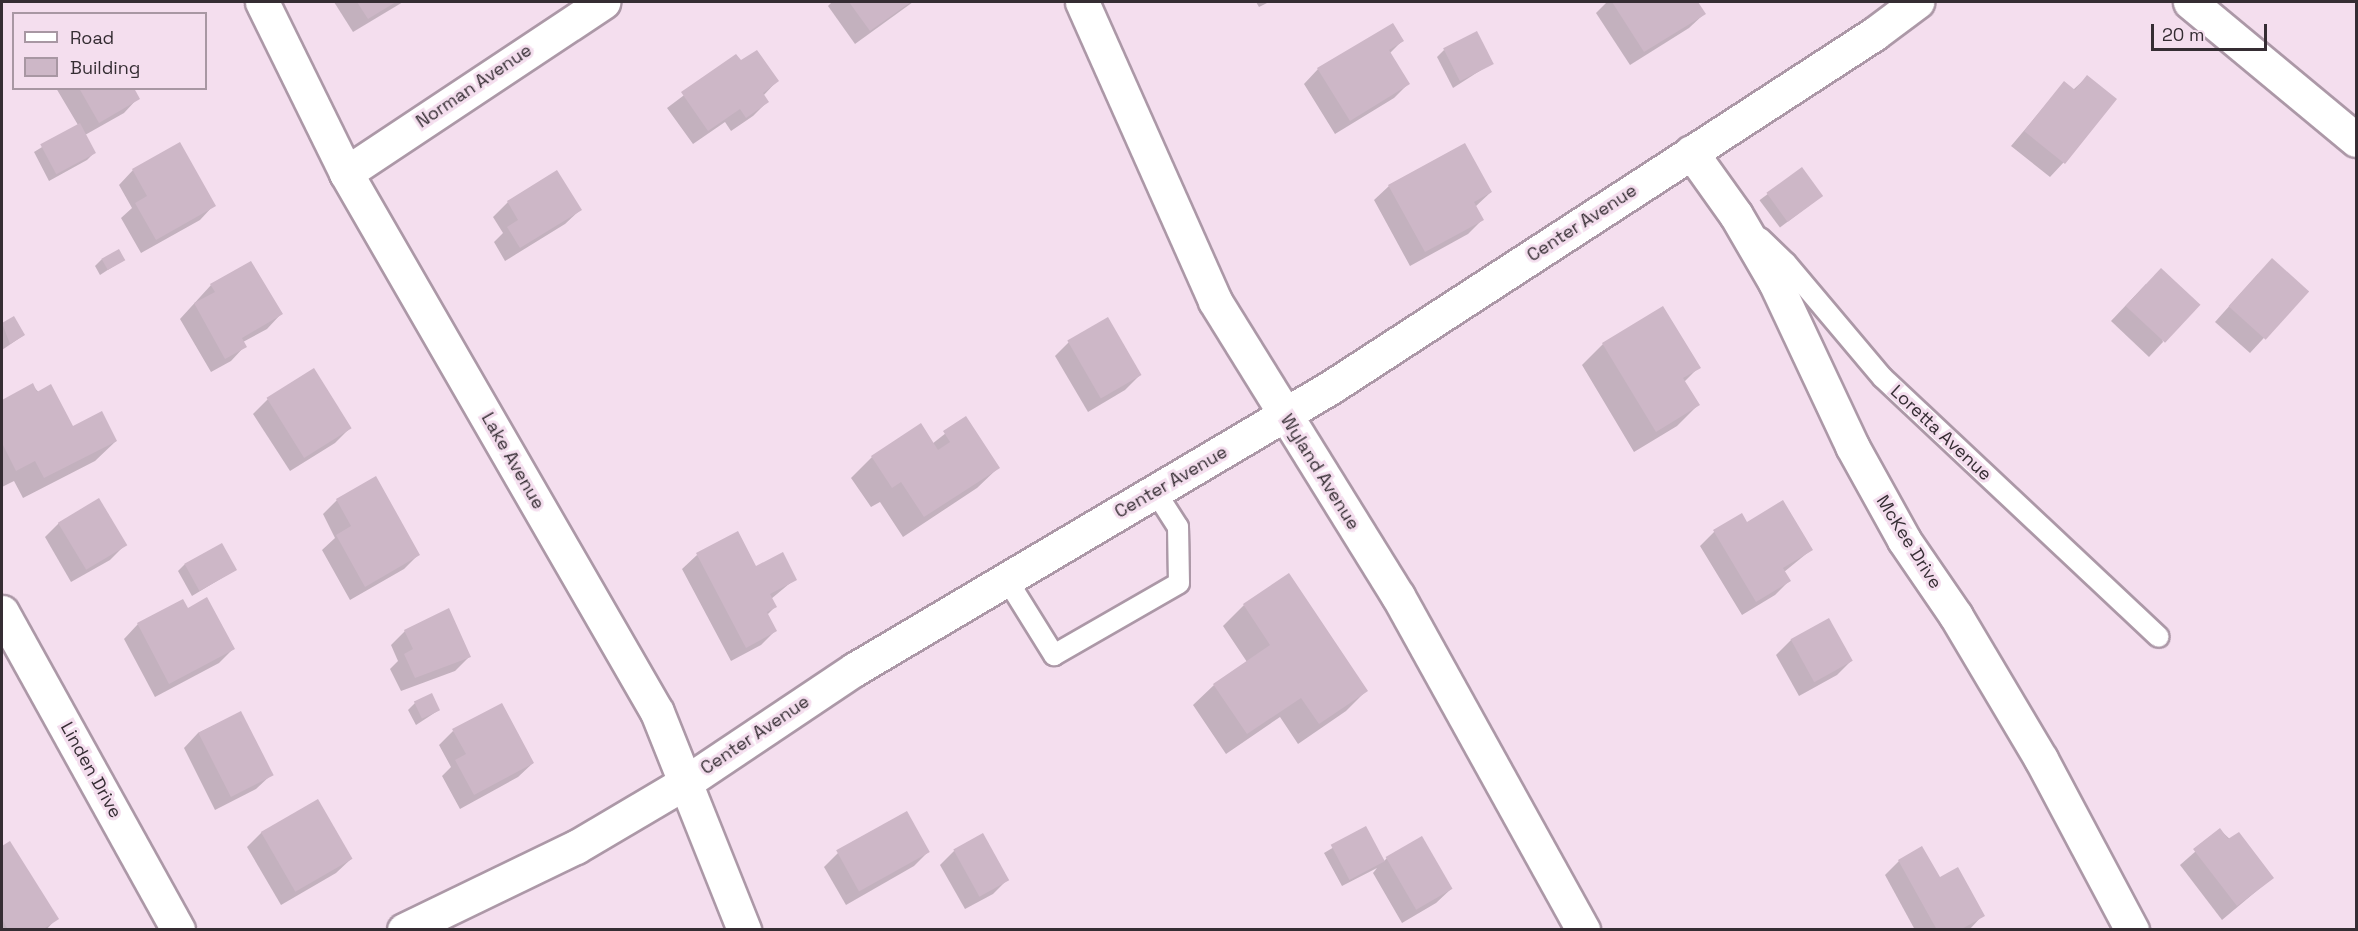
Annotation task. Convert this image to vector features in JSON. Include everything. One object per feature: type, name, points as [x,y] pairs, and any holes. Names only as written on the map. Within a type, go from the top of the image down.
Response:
[{"type":"street","name":"Lake Avenue","points":[[261,2],[346,173],[657,712],[744,930]]},
{"type":"street","name":"Norman Avenue","points":[[346,173],[603,2]]},
{"type":"street","name":"Wyland Avenue","points":[[1082,2],[1215,301],[1284,416],[1398,596],[1583,930]]},
{"type":"street","name":"Center Avenue","points":[[404,930],[576,847],[686,782],[785,713],[1006,578],[1284,416],[1874,34],[1917,2]]},
{"type":"street","points":[[2190,2],[2356,140]]},
{"type":"street","name":"McKee Drive","points":[[1691,152],[1736,215],[1775,282],[1864,467],[1904,540],[1956,616],[2041,759],[2132,930]]},
{"type":"street","name":"Linden Drive","points":[[2,612],[178,930]]},
{"type":"lane","name":"Loretta Avenue","points":[[1736,215],[1786,263],[1883,378],[2159,637]]},
{"type":"lane","points":[[1006,578],[1054,655],[1179,583],[1178,527],[1155,491]]},
{"type":"building","points":[[357,2],[396,2],[368,19]]},
{"type":"building","points":[[849,2],[911,2],[870,31]]},
{"type":"building","points":[[1612,2],[1698,2],[1706,14],[1644,52]]},
{"type":"building","points":[[1393,23],[1404,41],[1389,50],[1410,84],[1350,121],[1317,68]]},
{"type":"building","points":[[1477,31],[1494,64],[1460,81],[1443,48]]},
{"type":"building","points":[[757,50],[779,81],[763,93],[769,102],[746,118],[740,109],[708,131],[681,92],[736,54],[741,60]]},
{"type":"building","points":[[2087,75],[2117,99],[2065,164],[2024,131],[2064,81],[2075,90]]},
{"type":"building","points":[[80,90],[135,90],[140,99],[99,123]]},
{"type":"building","points":[[80,123],[96,153],[56,174],[40,144]]},
{"type":"building","points":[[180,142],[216,206],[156,240],[135,203],[147,196],[132,169]]},
{"type":"building","points":[[1465,143],[1492,192],[1474,202],[1484,220],[1425,252],[1388,185]]},
{"type":"building","points":[[1802,167],[1823,196],[1788,222],[1766,193]]},
{"type":"building","points":[[557,170],[582,210],[520,248],[507,227],[518,220],[507,201]]},
{"type":"building","points":[[119,249],[125,260],[108,270],[102,259]]},
{"type":"building","points":[[2272,258],[2309,291],[2266,340],[2229,306]]},
{"type":"building","points":[[251,261],[283,314],[242,338],[247,347],[225,359],[194,303],[215,292],[210,284]]},
{"type":"building","points":[[2161,268],[2200,305],[2165,343],[2126,306]]},
{"type":"building","points":[[1663,306],[1701,368],[1683,378],[1700,405],[1656,432],[1602,343]]},
{"type":"building","points":[[14,316],[25,335],[10,344],[2,323]]},
{"type":"building","points":[[1108,317],[1142,375],[1101,399],[1067,340]]},
{"type":"building","points":[[314,368],[352,428],[304,458],[267,398]]},
{"type":"building","points":[[33,383],[37,392],[51,384],[73,426],[102,411],[117,441],[44,478],[35,461],[16,471],[2,443],[2,400]]},
{"type":"building","points":[[966,416],[1000,468],[924,517],[901,482],[892,488],[871,456],[921,423],[938,450],[950,442],[943,431]]},
{"type":"building","points":[[376,476],[420,555],[365,587],[336,535],[351,526],[336,499]]},
{"type":"building","points":[[99,498],[127,545],[86,570],[58,523]]},
{"type":"building","points":[[1783,500],[1813,550],[1783,568],[1791,581],[1756,602],[1713,530],[1742,513],[1747,522]]},
{"type":"building","points":[[738,531],[756,566],[783,552],[797,580],[770,594],[777,607],[767,612],[777,631],[746,648],[696,553]]},
{"type":"building","points":[[222,543],[237,570],[199,591],[184,564]]},
{"type":"building","points":[[1289,573],[1368,691],[1319,724],[1301,698],[1247,734],[1213,684],[1270,645],[1243,604]]},
{"type":"building","points":[[207,597],[235,649],[169,684],[137,623],[183,599],[188,608]]},
{"type":"building","points":[[449,608],[471,657],[415,678],[404,654],[413,649],[404,630]]},
{"type":"building","points":[[1829,618],[1853,661],[1814,682],[1791,639]]},
{"type":"building","points":[[432,693],[440,710],[422,719],[414,701]]},
{"type":"building","points":[[502,703],[534,763],[474,795],[455,760],[466,754],[452,729]]},
{"type":"building","points":[[241,711],[274,775],[231,797],[198,733]]},
{"type":"building","points":[[318,799],[353,859],[295,892],[261,832]]},
{"type":"building","points":[[907,811],[930,852],[859,891],[836,850]]},
{"type":"building","points":[[1366,826],[1385,861],[1349,880],[1331,845]]},
{"type":"building","points":[[2220,828],[2228,839],[2239,832],[2274,878],[2237,906],[2193,849]]},
{"type":"building","points":[[983,833],[1009,880],[979,897],[953,849]]},
{"type":"building","points":[[1422,836],[1452,889],[1416,910],[1386,857]]},
{"type":"building","points":[[10,841],[59,919],[42,930],[8,930],[2,919],[2,846]]},
{"type":"building","points":[[1922,846],[1940,877],[1958,867],[1985,916],[1960,930],[1937,930],[1898,860]]}]
